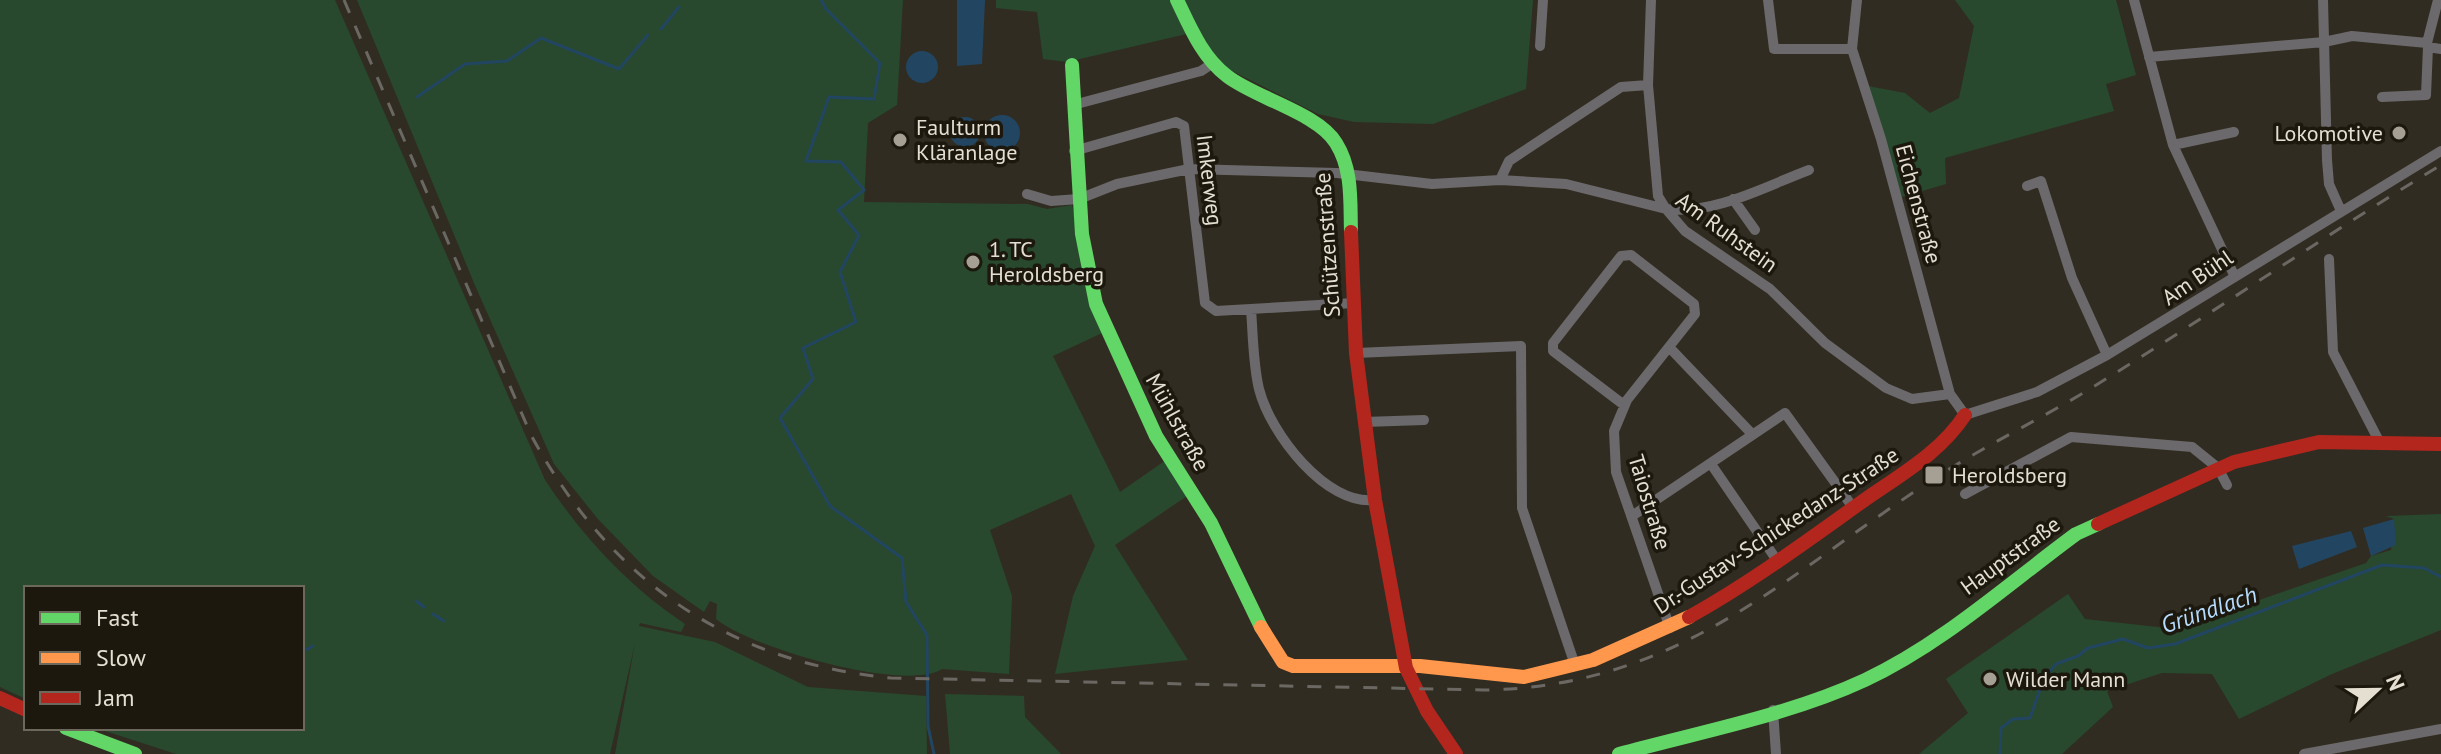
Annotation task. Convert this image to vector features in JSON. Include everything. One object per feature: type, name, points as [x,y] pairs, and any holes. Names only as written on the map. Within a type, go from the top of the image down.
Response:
[{"type":"street","name":"Schützenstraße","points":[[1177,0],[1196,40],[1213,63],[1228,77],[1317,126],[1335,141],[1349,174],[1356,353],[1375,500],[1406,668],[1427,711],[1456,754]]},
{"type":"street","points":[[1540,46],[1543,0]]},
{"type":"street","points":[[1651,0],[1648,85],[1658,196],[1666,209],[1683,211],[1733,199],[1809,170]]},
{"type":"street","points":[[1768,0],[1774,49],[1852,49]]},
{"type":"street","name":"Eichenstraße","points":[[1857,0],[1852,49],[1881,139],[1950,394],[1965,415]]},
{"type":"street","points":[[2134,0],[2173,145],[2234,275]]},
{"type":"street","points":[[2323,0],[2328,172],[2341,211]]},
{"type":"street","points":[[2382,97],[2426,95],[2428,45],[2438,0]]},
{"type":"street","points":[[2149,57],[2324,42],[2352,36],[2441,49]]},
{"type":"street","points":[[1073,105],[1201,71],[1213,63]]},
{"type":"street","name":"Mühlstraße","points":[[1072,65],[1074,151],[1096,304],[1115,352],[1156,436],[1211,523],[1276,655],[1293,666],[1406,668]]},
{"type":"street","points":[[1500,180],[1509,161],[1621,87],[1648,85]]},
{"type":"street","name":"Imkerweg","points":[[1074,151],[1176,122],[1184,126],[1205,303],[1216,311],[1354,303]]},
{"type":"street","points":[[2173,145],[2234,132]]},
{"type":"street","name":"Am Bühl","points":[[1965,415],[2037,392],[2107,355],[2169,320],[2234,275],[2441,151]]},
{"type":"street","name":"Am Ruhstein","points":[[1079,199],[1117,184],[1189,169],[1349,174],[1432,184],[1500,180],[1566,184],[1666,209],[1685,231],[1770,289],[1825,343],[1886,388],[1912,399],[1950,394]]},
{"type":"street","points":[[2027,186],[2041,181],[2049,195],[2072,278],[2107,355]]},
{"type":"street","points":[[1027,194],[1051,201],[1079,199]]},
{"type":"street","points":[[1733,199],[1755,230]]},
{"type":"street","name":"Taiostraße","points":[[1624,405],[1553,351],[1553,343],[1621,256],[1631,255],[1694,304],[1695,314],[1624,405],[1614,431],[1614,458],[1670,628]]},
{"type":"street","points":[[2329,259],[2333,352],[2379,441]]},
{"type":"street","points":[[1251,309],[1259,388],[1270,419],[1293,452],[1348,499],[1375,500]]},
{"type":"street","points":[[1356,353],[1521,346],[1522,508],[1575,665]]},
{"type":"street","points":[[1669,347],[1752,434]]},
{"type":"street","points":[[1632,516],[1785,413],[1852,506]]},
{"type":"street","name":"Dr.-Gustav-Schickedanz-Straße","points":[[1406,668],[1420,666],[1493,676],[1537,675],[1575,665],[1670,628],[1776,559],[1950,438],[1965,415]]},
{"type":"street","points":[[1364,422],[1424,420]]},
{"type":"street","points":[[1965,494],[2071,437],[2185,445],[2198,450],[2218,468],[2227,485]]},
{"type":"street","name":"Hauptstraße","points":[[1619,754],[1832,694],[1886,669],[1918,651],[2076,534],[2218,468],[2319,442],[2441,444]]},
{"type":"street","points":[[1711,464],[1776,559]]},
{"type":"street","points":[[0,698],[24,709]]},
{"type":"street","points":[[1773,710],[1776,754]]},
{"type":"street","points":[[2304,754],[2441,729]]},
{"type":"street","points":[[71,730],[135,754]]},
{"type":"green space","points":[[0,0],[335,0],[545,480],[608,559],[644,593],[685,624],[681,632],[640,623],[639,626],[715,642],[808,687],[926,696],[927,754],[615,754],[635,643],[610,754],[176,754],[102,730],[304,730],[304,586],[24,586],[24,698],[0,687]]},
{"type":"green space","points":[[357,0],[903,0],[897,105],[868,123],[864,202],[1028,204],[1047,209],[1072,205],[1102,333],[1053,356],[1120,492],[1166,460],[1187,496],[1115,545],[1188,660],[1055,674],[1073,596],[1095,546],[1071,494],[990,530],[1012,596],[1009,674],[942,669],[923,675],[896,675],[828,664],[760,642],[734,630],[716,619],[717,604],[710,601],[704,612],[653,576],[597,518],[554,464],[474,283]]},
{"type":"green space","points":[[996,0],[1533,0],[1526,89],[1433,124],[1354,122],[1318,114],[1220,65],[1195,32],[1067,62],[1043,59],[1037,12],[996,8]]},
{"type":"green space","points":[[1955,0],[2116,0],[2136,75],[2106,84],[2114,111],[1945,158],[1946,184],[1902,197],[1868,86],[1905,93],[1930,113],[1959,98],[1974,26]]},
{"type":"green space","points":[[2441,514],[2441,630],[2332,674],[2239,719],[2212,674],[2162,673],[2107,691],[2113,707],[2062,754],[1919,754],[1968,713],[1946,679],[2068,594],[2085,619],[2176,629],[2366,563],[2371,556],[2391,550],[2394,519],[2386,516]]},
{"type":"green space","points":[[945,694],[1024,696],[1025,717],[1061,754],[950,754]]},
{"type":"water","points":[[957,0],[985,0],[982,64],[957,66]]},
{"type":"water","points":[[922,51],[934,55],[938,67],[934,79],[922,83],[910,79],[906,67],[910,55]]},
{"type":"water","points":[[1002,115],[1015,120],[1020,133],[1015,146],[1002,151],[989,146],[984,133],[989,120]]},
{"type":"water","points":[[965,117],[976,121],[980,132],[976,143],[965,147],[954,143],[950,132],[954,121]]},
{"type":"water","points":[[2394,519],[2396,545],[2371,556],[2363,528]]},
{"type":"water","points":[[2351,531],[2357,547],[2299,569],[2292,546]]},
{"type":"waterway","name":"Gründlach","points":[[821,0],[826,9],[880,63],[874,99],[829,97],[806,161],[841,162],[864,190],[838,210],[859,235],[840,272],[856,322],[803,348],[813,379],[780,418],[830,506],[902,558],[906,602],[927,635],[928,726],[934,754]]},
{"type":"waterway","points":[[661,29],[679,7]]},
{"type":"waterway","points":[[417,97],[465,64],[507,61],[541,38],[619,69],[648,35]]},
{"type":"waterway","name":"Gründlach","points":[[2000,754],[2001,728],[2013,719],[2030,718],[2044,678],[2056,664],[2078,656],[2088,648],[2123,639],[2148,648],[2175,644],[2382,565],[2424,568],[2441,577]]},
{"type":"waterway","points":[[416,601],[424,607]]},
{"type":"waterway","points":[[433,614],[444,621]]},
{"type":"waterway","points":[[304,651],[313,646]]},
{"type":"railway","points":[[344,0],[531,435],[562,486],[597,531],[636,571],[678,604],[725,632],[776,654],[831,669],[891,678],[1484,690],[1556,684],[1620,668],[1679,645],[1734,615],[1951,468],[2090,389],[2441,165]]},
{"type":"traffic: fast","points":[[1177,0],[1198,41],[1218,68],[1239,84],[1301,114],[1327,132],[1336,143],[1348,175],[1351,232]]},
{"type":"traffic: fast","points":[[1072,65],[1082,234],[1096,304],[1156,436],[1211,523],[1261,627]]},
{"type":"traffic: fast","points":[[1619,754],[1775,713],[1865,680],[1948,631],[2076,534],[2098,524]]},
{"type":"traffic: fast","points":[[71,730],[135,754]]},
{"type":"traffic: slow","points":[[1261,627],[1283,662],[1293,666],[1420,666],[1524,677],[1593,660],[1689,617]]},
{"type":"traffic: jam","points":[[1351,232],[1356,353],[1375,500],[1406,668],[1427,711],[1456,754]]},
{"type":"traffic: jam","points":[[1689,617],[1778,561],[1918,462],[1944,441],[1965,415]]},
{"type":"traffic: jam","points":[[2098,524],[2234,462],[2319,442],[2441,444]]},
{"type":"traffic: jam","points":[[0,698],[24,709]]},
{"type":"place","name":"Lokomotive","points":[[2399,133]]},
{"type":"place","name":"Faulturm Kläranlage","points":[[900,140]]},
{"type":"place","name":"1. TC Heroldsberg","points":[[973,262]]},
{"type":"place","name":"Heroldsberg","points":[[1934,475]]},
{"type":"place","name":"Wilder Mann","points":[[1990,679]]}]
